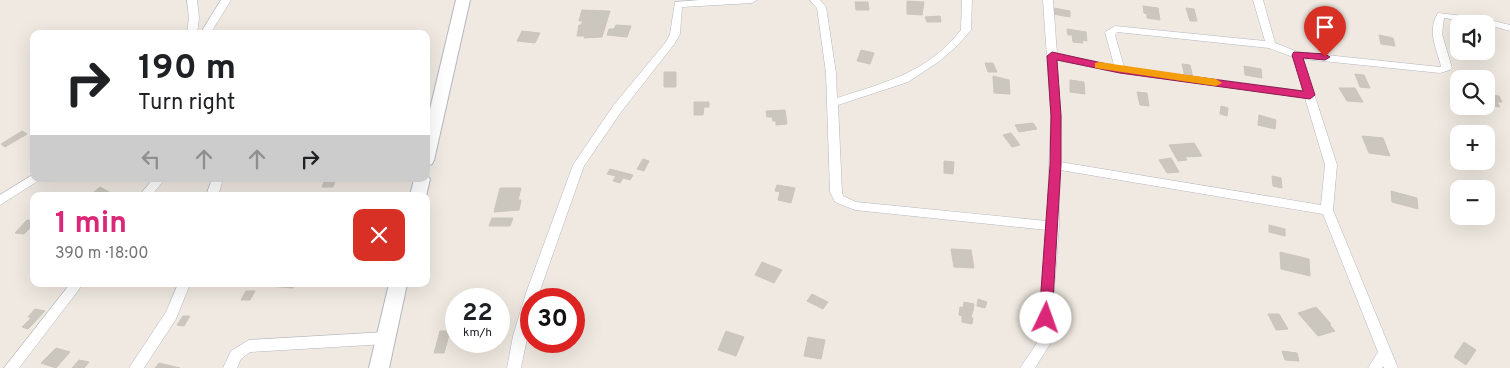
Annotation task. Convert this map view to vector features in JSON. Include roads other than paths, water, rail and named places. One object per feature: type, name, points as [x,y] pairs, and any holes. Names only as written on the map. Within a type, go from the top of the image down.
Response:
[{"type":"main road","points":[[430,143],[463,0]]},
{"type":"main road","points":[[379,368],[397,287]]},
{"type":"street","points":[[192,0],[194,18],[192,30]]},
{"type":"street","points":[[207,30],[226,0]]},
{"type":"street","points":[[514,368],[520,336],[532,293],[578,165],[617,109],[670,43],[675,34],[678,4],[752,0]]},
{"type":"street","points":[[815,0],[822,7],[823,15],[832,103],[836,192],[839,199],[855,206],[1053,226]]},
{"type":"street","points":[[832,103],[914,76],[966,30],[967,0]]},
{"type":"street","points":[[1027,368],[1043,344],[1053,226],[1056,116],[1048,0]]},
{"type":"street","points":[[1258,0],[1272,44]]},
{"type":"street","points":[[1120,70],[1110,35],[1112,29],[1272,44],[1279,49],[1297,55],[1440,70],[1447,68],[1438,38],[1438,23],[1441,15],[1482,21],[1510,28]]},
{"type":"street","points":[[1297,55],[1331,165],[1332,178],[1326,200],[1327,210],[1391,368]]},
{"type":"street","points":[[1052,56],[1120,70],[1310,95]]},
{"type":"street","points":[[1056,165],[1327,210]]},
{"type":"street","points":[[0,201],[30,181]]},
{"type":"street","points":[[148,192],[157,182]]},
{"type":"street","points":[[11,368],[75,287]]},
{"type":"street","points":[[136,368],[171,315],[183,287]]},
{"type":"street","points":[[230,368],[233,358],[241,350],[249,346],[386,338]]},
{"type":"street","points":[[1375,368],[1384,353]]}]
